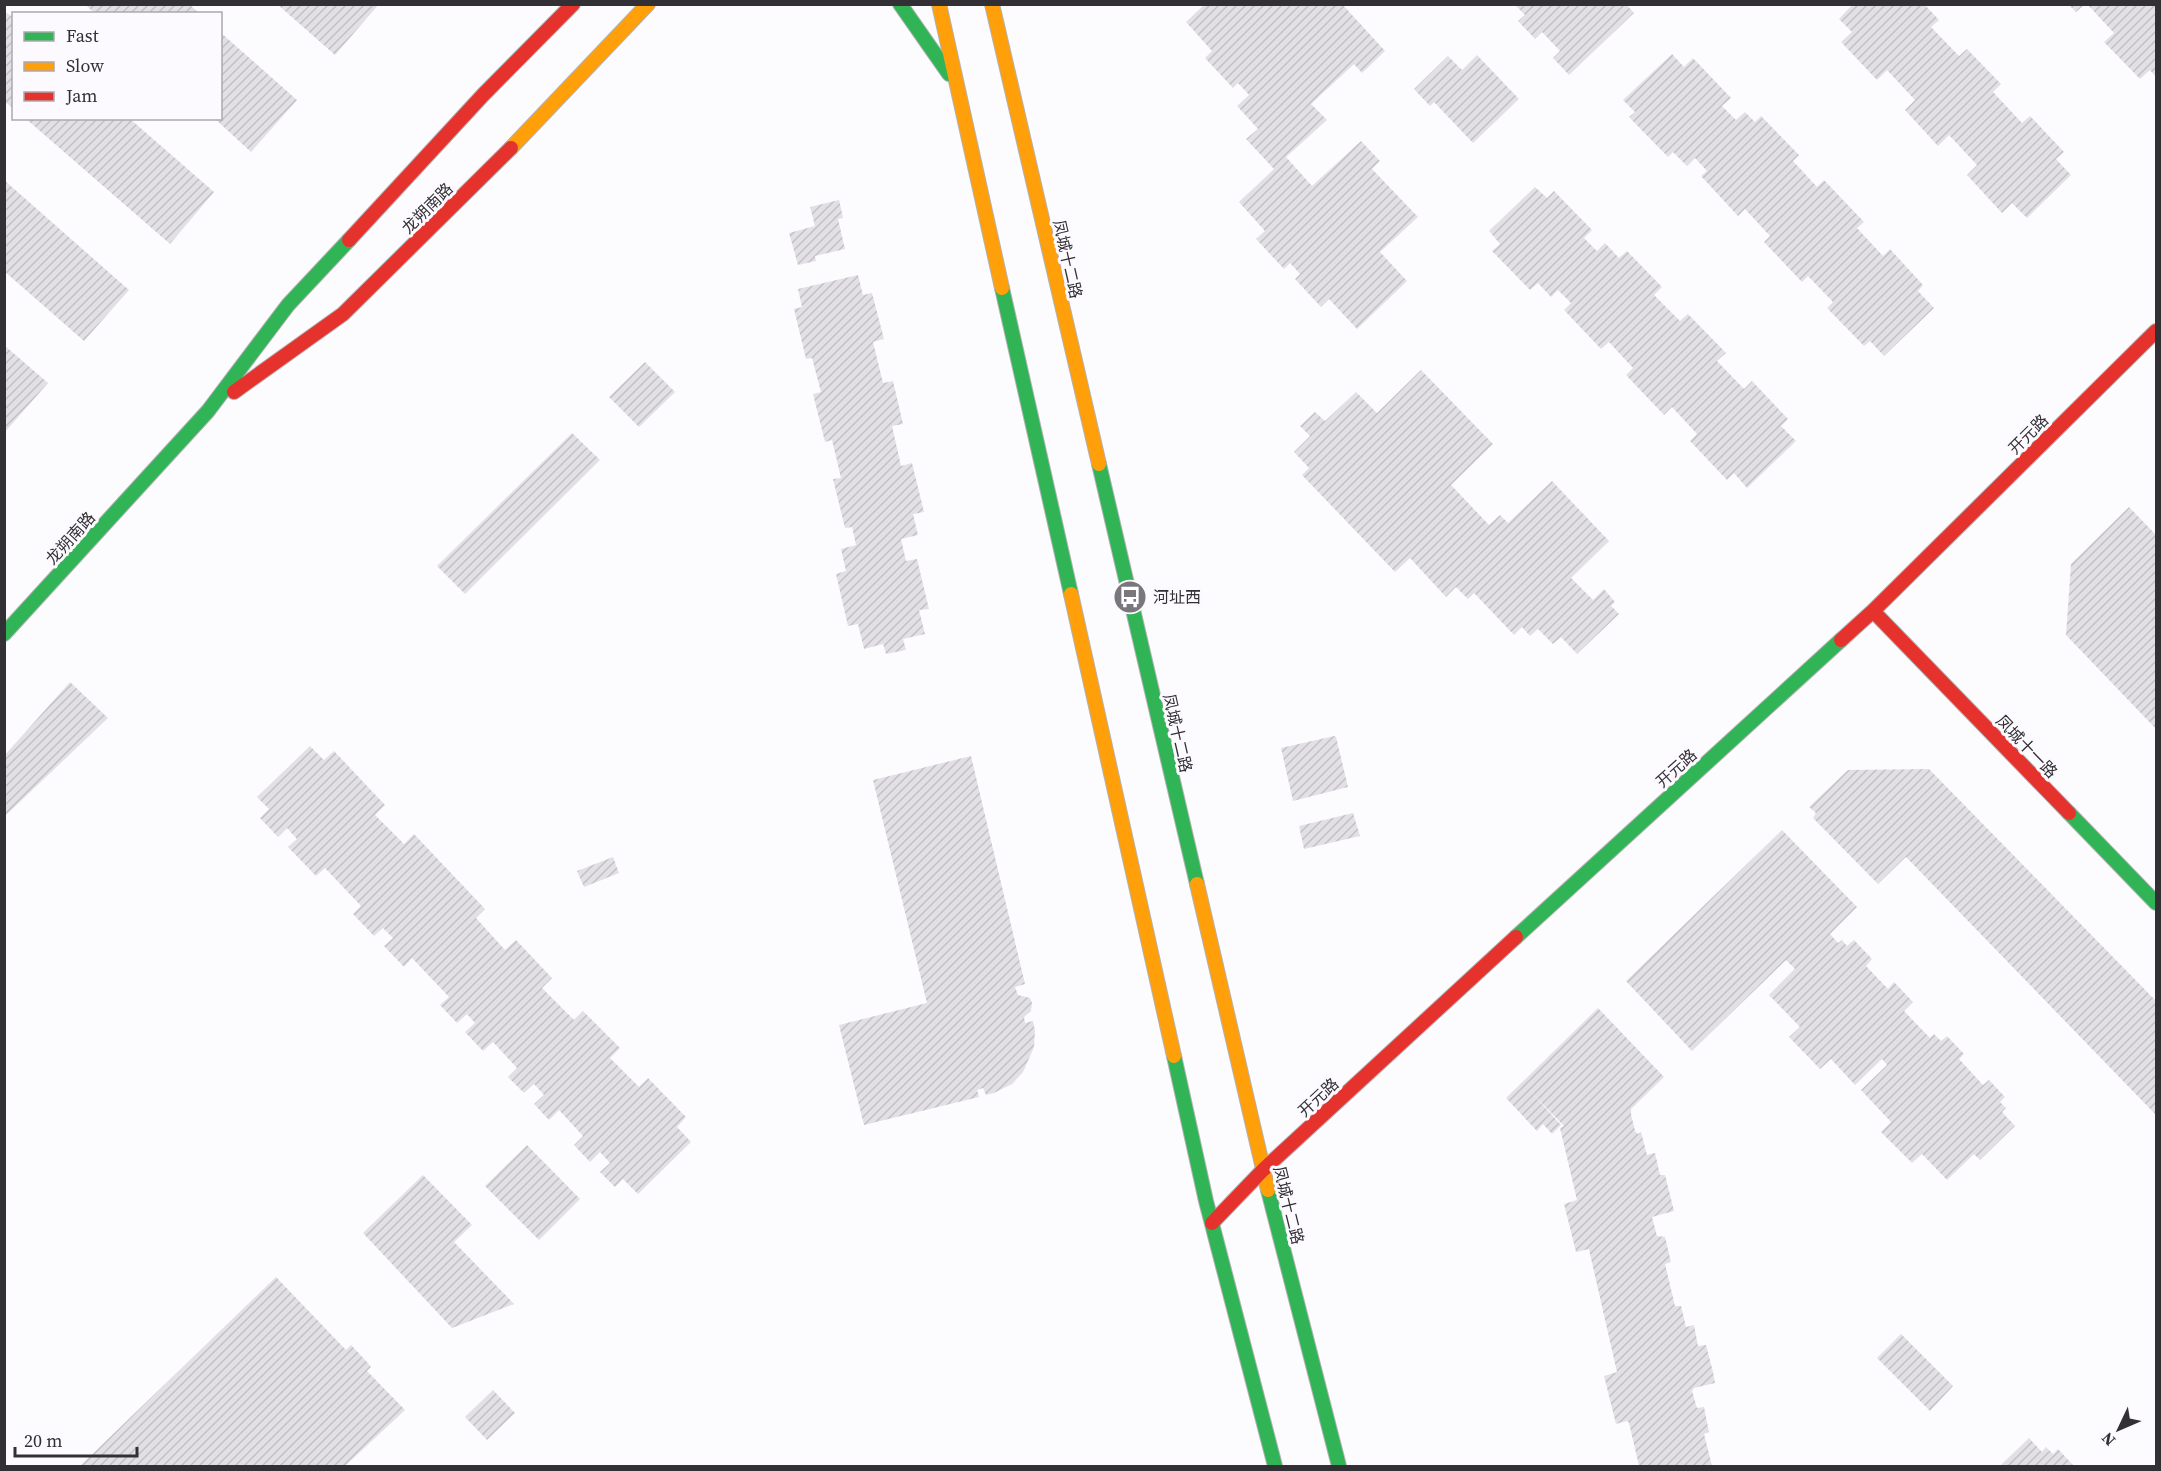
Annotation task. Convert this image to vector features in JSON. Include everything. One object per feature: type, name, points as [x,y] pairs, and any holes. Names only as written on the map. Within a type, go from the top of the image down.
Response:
[{"type":"street","name":"龙朔南路","points":[[4,634],[208,411],[288,304],[483,95],[573,4]]},
{"type":"street","name":"龙朔南路","points":[[208,411],[343,314],[504,155],[648,4]]},
{"type":"street","points":[[900,4],[958,87]]},
{"type":"street","points":[[939,4],[1212,1223],[1275,1467]]},
{"type":"street","name":"凤城十二路","points":[[992,4],[1263,1170],[1339,1467]]},
{"type":"street","name":"开元路","points":[[1212,1223],[1263,1170],[1409,1034],[1873,611],[2157,331]]},
{"type":"street","name":"凤城十一路","points":[[1873,611],[2157,903]]},
{"type":"building","points":[[85,4],[189,4],[198,12],[93,12]]},
{"type":"building","points":[[277,4],[379,4],[335,55]]},
{"type":"building","points":[[1205,4],[1263,4],[1265,6],[1266,4],[1342,4],[1385,51],[1362,73],[1354,64],[1311,104],[1327,120],[1286,157],[1312,186],[1361,141],[1380,161],[1372,169],[1418,217],[1380,252],[1407,281],[1357,329],[1329,299],[1321,307],[1295,279],[1300,274],[1290,263],[1284,269],[1256,239],[1265,231],[1239,202],[1274,169],[1246,139],[1258,129],[1237,106],[1249,95],[1238,83],[1233,88],[1205,58],[1212,51],[1186,22]]},
{"type":"building","points":[[1514,4],[1626,4],[1634,13],[1569,75],[1553,58],[1560,51],[1542,32],[1535,39],[1518,21],[1525,15]]},
{"type":"building","points":[[1853,4],[1924,4],[1939,20],[1931,27],[1959,56],[1967,49],[2001,84],[1993,92],[2022,123],[2030,116],[2064,152],[2056,159],[2071,175],[2027,218],[2012,203],[2002,213],[1967,175],[1977,165],[1949,135],[1938,146],[1905,110],[1915,100],[1887,70],[1877,80],[1841,42],[1852,32],[1839,19]]},
{"type":"building","points":[[2087,4],[2156,4],[2156,77],[2150,70],[2140,79],[2104,42],[2114,33]]},
{"type":"building","points":[[2069,5],[2084,5],[2076,12]]},
{"type":"building","points":[[4,11],[12,17],[12,107],[4,101]]},
{"type":"building","points":[[222,34],[297,100],[251,152],[216,120],[222,120]]},
{"type":"building","points":[[1672,54],[1684,67],[1693,58],[1731,98],[1722,106],[1736,120],[1745,112],[1755,122],[1761,116],[1799,155],[1793,161],[1817,187],[1824,180],[1864,222],[1857,228],[1883,256],[1890,249],[1923,285],[1918,291],[1934,308],[1884,356],[1870,341],[1864,346],[1827,308],[1833,302],[1808,276],[1802,282],[1764,242],[1770,236],[1745,209],[1738,216],[1701,176],[1707,171],[1695,158],[1687,166],[1673,152],[1668,157],[1629,117],[1635,112],[1623,100]]},
{"type":"building","points":[[1477,55],[1519,99],[1473,143],[1434,102],[1430,106],[1414,89],[1448,56],[1462,70]]},
{"type":"building","points":[[27,120],[131,120],[214,192],[170,244]]},
{"type":"building","points":[[4,180],[129,290],[84,341],[4,271]]},
{"type":"building","points":[[1535,187],[1547,198],[1554,191],[1592,230],[1584,238],[1597,251],[1605,243],[1619,258],[1627,251],[1662,287],[1654,295],[1680,321],[1688,314],[1726,353],[1717,361],[1744,389],[1752,381],[1788,419],[1781,426],[1796,441],[1747,488],[1734,473],[1727,480],[1690,441],[1697,434],[1672,407],[1664,415],[1626,375],[1633,368],[1609,342],[1601,349],[1564,310],[1571,303],[1558,290],[1551,297],[1538,283],[1530,290],[1492,251],[1500,244],[1489,231]]},
{"type":"building","points":[[839,200],[843,218],[838,219],[845,249],[815,256],[816,261],[798,265],[789,233],[815,226],[810,207]]},
{"type":"building","points":[[858,275],[863,295],[872,293],[884,339],[873,342],[883,383],[893,381],[903,424],[892,426],[901,466],[912,463],[924,512],[913,514],[918,535],[901,539],[906,561],[917,559],[929,609],[919,610],[925,634],[903,639],[906,650],[886,654],[883,644],[864,649],[858,624],[848,626],[836,574],[846,571],[841,549],[856,545],[852,527],[845,528],[833,479],[841,478],[832,440],[825,442],[813,394],[821,392],[812,358],[806,359],[794,309],[802,307],[798,289]]},
{"type":"building","points":[[4,345],[48,383],[4,433]]},
{"type":"building","points":[[645,362],[675,392],[639,427],[609,397]]},
{"type":"building","points":[[1421,370],[1493,444],[1451,485],[1489,525],[1500,515],[1508,523],[1552,481],[1609,541],[1571,578],[1593,600],[1604,589],[1615,602],[1611,606],[1619,614],[1577,654],[1561,637],[1553,644],[1538,629],[1530,636],[1522,627],[1514,635],[1474,593],[1468,599],[1456,587],[1446,597],[1410,558],[1395,572],[1302,475],[1309,468],[1294,452],[1310,436],[1300,426],[1315,412],[1325,421],[1356,392],[1377,413]]},
{"type":"building","points":[[572,433],[600,460],[465,594],[437,566]]},
{"type":"building","points":[[2129,507],[2156,535],[2156,729],[2066,635],[2071,564]]},
{"type":"building","points":[[70,682],[108,718],[4,817],[4,756]]},
{"type":"building","points":[[1334,736],[1348,787],[1293,801],[1281,748]]},
{"type":"building","points":[[310,746],[324,760],[334,751],[385,805],[375,815],[404,844],[414,834],[485,909],[476,918],[505,950],[516,940],[552,978],[542,988],[574,1020],[583,1011],[620,1048],[610,1058],[639,1087],[648,1078],[686,1117],[677,1127],[691,1142],[638,1194],[623,1179],[615,1187],[600,1172],[610,1163],[600,1152],[590,1162],[574,1145],[583,1136],[559,1110],[549,1120],[534,1104],[544,1095],[534,1084],[524,1093],[508,1077],[517,1068],[493,1042],[483,1051],[465,1032],[475,1023],[467,1014],[457,1023],[440,1005],[449,997],[412,958],[404,967],[384,946],[393,938],[383,928],[374,936],[353,914],[361,906],[325,868],[316,876],[288,847],[297,839],[287,828],[278,837],[260,818],[269,809],[257,797]]},
{"type":"building","points":[[971,756],[1025,984],[1015,987],[1018,995],[1030,998],[1032,1003],[1031,1011],[1024,1017],[1025,1023],[1033,1021],[1034,1047],[1023,1072],[1012,1084],[994,1093],[986,1095],[983,1088],[977,1090],[979,1097],[864,1125],[839,1025],[927,1003],[873,780]]},
{"type":"building","points":[[1929,769],[2156,1001],[2156,1115],[1906,857],[1878,884],[1813,818],[1816,813],[1809,807],[1848,770]]},
{"type":"building","points":[[1353,813],[1360,836],[1304,849],[1299,826]]},
{"type":"building","points":[[1782,830],[1857,907],[1830,934],[1838,943],[1842,940],[1847,946],[1854,940],[1872,959],[1866,966],[1888,989],[1894,982],[1913,1002],[1904,1011],[1930,1038],[1934,1034],[1941,1041],[1947,1036],[1964,1054],[1959,1059],[1983,1085],[1989,1080],[2005,1097],[2000,1102],[2006,1108],[2002,1112],[2015,1126],[1980,1160],[1974,1154],[1947,1180],[1922,1154],[1912,1163],[1881,1132],[1891,1122],[1861,1090],[1887,1065],[1882,1059],[1855,1085],[1831,1059],[1820,1069],[1789,1037],[1800,1027],[1769,995],[1795,969],[1786,960],[1692,1051],[1626,981]]},
{"type":"building","points":[[613,857],[619,873],[584,887],[577,871]]},
{"type":"building","points":[[1598,1008],[1664,1077],[1631,1109],[1631,1114],[1635,1131],[1638,1134],[1641,1132],[1647,1155],[1655,1153],[1660,1175],[1665,1175],[1674,1211],[1652,1217],[1657,1236],[1665,1237],[1671,1262],[1665,1264],[1675,1306],[1681,1306],[1686,1327],[1694,1325],[1698,1346],[1706,1345],[1713,1372],[1715,1383],[1694,1388],[1692,1391],[1697,1408],[1704,1407],[1709,1432],[1704,1434],[1712,1466],[1639,1466],[1629,1423],[1627,1421],[1616,1424],[1604,1376],[1617,1372],[1589,1249],[1576,1252],[1564,1204],[1577,1200],[1560,1128],[1564,1126],[1531,1092],[1561,1125],[1552,1134],[1543,1124],[1537,1131],[1506,1098]]},
{"type":"building","points":[[527,1145],[580,1199],[539,1240],[485,1186]]},
{"type":"building","points":[[423,1175],[472,1225],[454,1242],[514,1304],[452,1328],[363,1233]]},
{"type":"building","points":[[276,1277],[346,1350],[351,1345],[371,1367],[367,1371],[405,1410],[345,1466],[80,1466]]},
{"type":"building","points":[[1901,1334],[1953,1386],[1930,1411],[1877,1358]]},
{"type":"building","points":[[493,1390],[515,1413],[487,1440],[465,1417]]},
{"type":"building","points":[[2029,1438],[2042,1452],[2046,1447],[2053,1454],[2058,1449],[2073,1465],[2000,1466]]},
{"type":"traffic: fast","points":[[900,4],[949,74]]},
{"type":"traffic: fast","points":[[4,634],[208,411],[288,305],[349,240]]},
{"type":"traffic: fast","points":[[1002,288],[1071,594]]},
{"type":"traffic: fast","points":[[1099,464],[1197,884]]},
{"type":"traffic: fast","points":[[1516,937],[1841,640]]},
{"type":"traffic: fast","points":[[2069,813],[2156,903]]},
{"type":"traffic: fast","points":[[1174,1056],[1206,1201],[1275,1466]]},
{"type":"traffic: fast","points":[[1268,1190],[1339,1466]]},
{"type":"traffic: slow","points":[[511,148],[648,4]]},
{"type":"traffic: slow","points":[[939,4],[1002,288]]},
{"type":"traffic: slow","points":[[992,4],[1099,464]]},
{"type":"traffic: slow","points":[[1071,594],[1174,1056]]},
{"type":"traffic: slow","points":[[1197,884],[1268,1190]]},
{"type":"traffic: jam","points":[[349,240],[483,95],[573,4]]},
{"type":"traffic: jam","points":[[234,392],[343,314],[511,148]]},
{"type":"traffic: jam","points":[[1841,640],[2156,331]]},
{"type":"traffic: jam","points":[[1873,611],[2069,813]]},
{"type":"traffic: jam","points":[[1212,1223],[1263,1170],[1516,937]]},
{"type":"place","name":"河址西","points":[[1130,597]]}]
